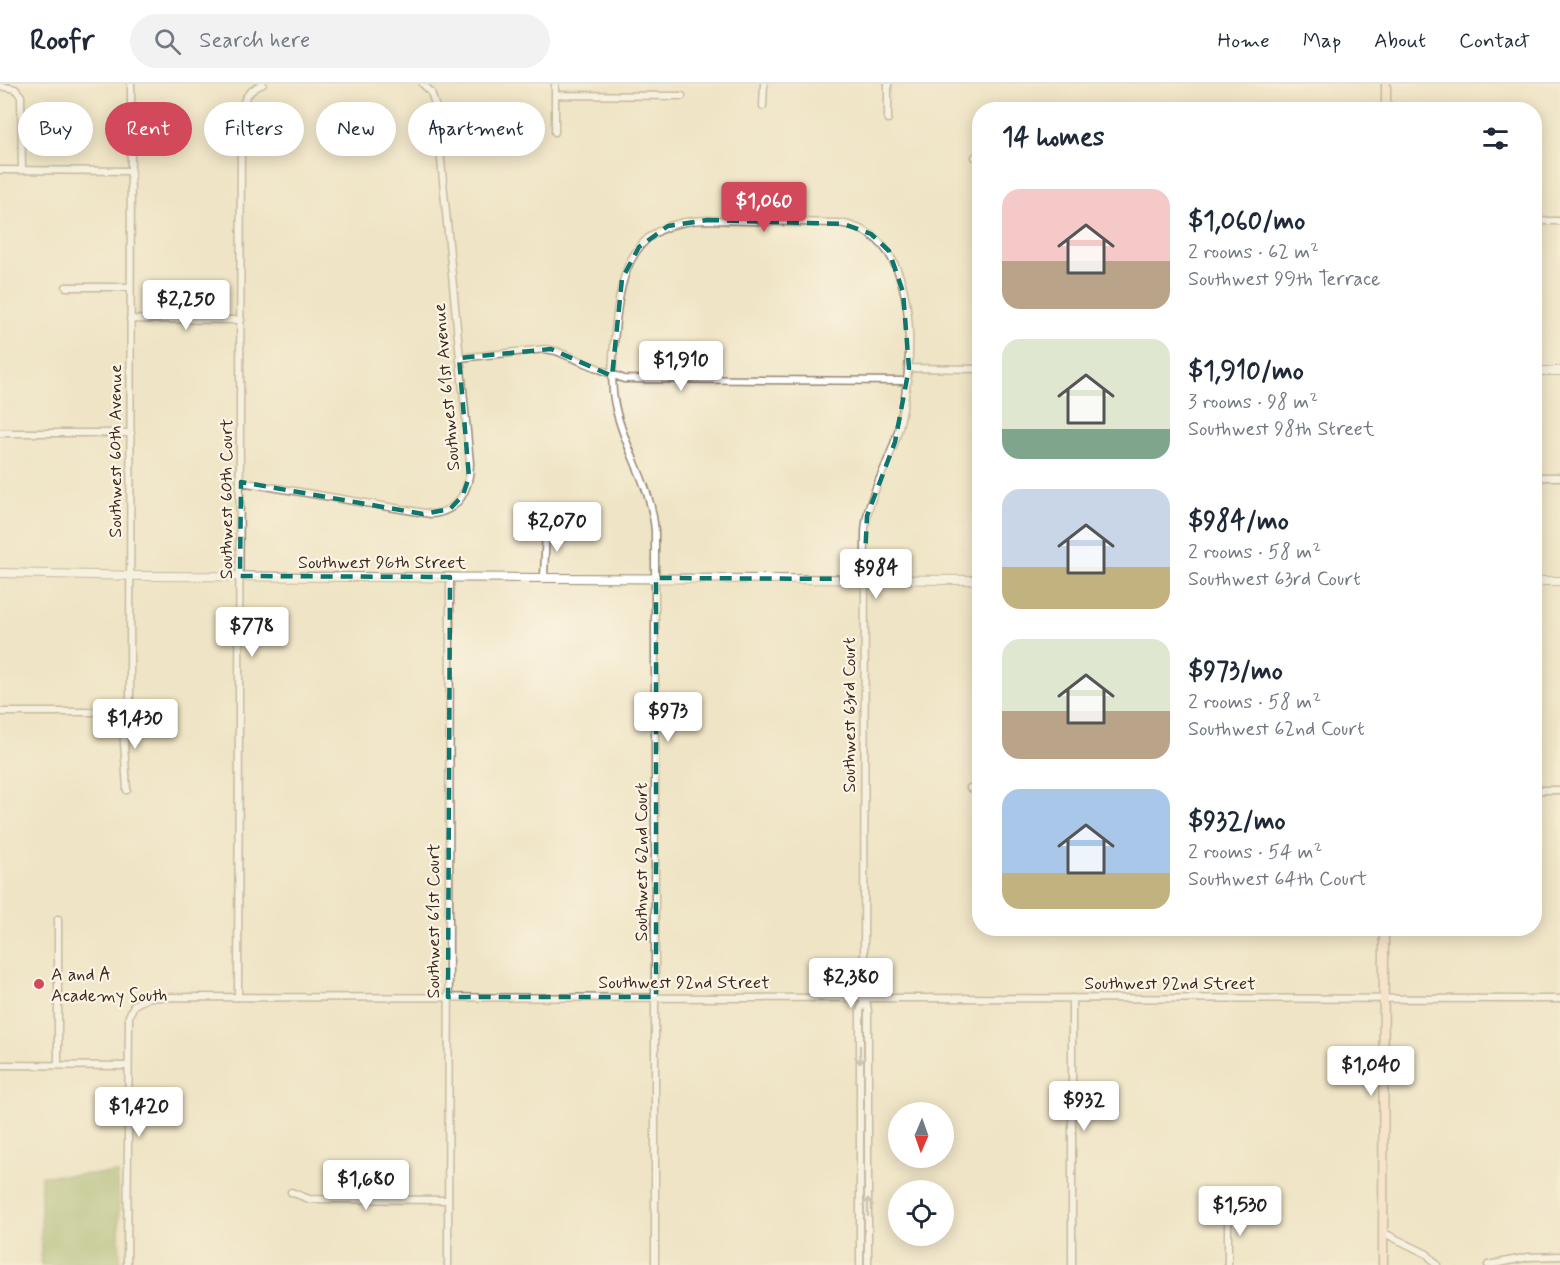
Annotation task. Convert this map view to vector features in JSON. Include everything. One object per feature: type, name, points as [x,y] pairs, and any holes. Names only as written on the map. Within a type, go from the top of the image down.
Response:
[{"type":"main road","points":[[1386,84],[1386,102]]},
{"type":"main road","points":[[1383,1265],[1384,936]]},
{"type":"street","name":"Southwest 60th Avenue","points":[[127,790],[124,710],[130,703],[131,84]]},
{"type":"street","name":"Southwest 60th Court","points":[[238,997],[242,109],[247,93],[263,84]]},
{"type":"street","name":"Southwest 61st Avenue","points":[[241,482],[423,514],[438,514],[450,509],[463,495],[469,477],[435,101],[431,92],[423,84]]},
{"type":"street","points":[[555,84],[555,132]]},
{"type":"street","points":[[763,106],[764,84]]},
{"type":"street","points":[[888,84],[888,119]]},
{"type":"street","points":[[0,86],[18,90],[22,99],[22,170]]},
{"type":"street","points":[[555,95],[682,96]]},
{"type":"street","points":[[0,170],[131,171]]},
{"type":"street","name":"Southwest 62nd Court","points":[[655,1265],[656,531],[651,497],[621,426],[614,402],[616,324],[622,279],[639,247],[659,229],[688,220],[838,223],[850,225],[871,234]]},
{"type":"street","points":[[1542,221],[1560,221]]},
{"type":"street","name":"Southwest 63rd Court","points":[[868,1265],[864,579],[867,516],[895,442],[909,368],[905,306],[899,270],[889,251],[871,234]]},
{"type":"street","points":[[66,287],[130,286]]},
{"type":"street","points":[[130,319],[241,320]]},
{"type":"street","points":[[459,358],[551,349],[624,379],[908,381]]},
{"type":"street","points":[[909,368],[972,369]]},
{"type":"street","points":[[1542,371],[1560,371]]},
{"type":"street","points":[[0,433],[131,433]]},
{"type":"street","points":[[1542,477],[1560,477]]},
{"type":"street","points":[[544,577],[546,528]]},
{"type":"street","name":"Southwest 96th Street","points":[[0,573],[972,580]]},
{"type":"street","name":"Southwest 61st Court","points":[[448,1265],[450,577]]},
{"type":"street","points":[[1542,581],[1560,581]]},
{"type":"street","points":[[0,712],[124,710]]},
{"type":"street","points":[[1542,790],[1560,790]]},
{"type":"street","points":[[58,919],[58,1065]]},
{"type":"street","name":"Southwest 92nd Street","points":[[128,1066],[129,1016],[134,1005],[149,997],[1560,999]]},
{"type":"street","name":"Southwest 63rd Court","points":[[860,1265],[860,1011],[865,997]]},
{"type":"street","points":[[1072,998],[1072,1265]]},
{"type":"street","points":[[0,1065],[128,1066],[127,1265]]},
{"type":"street","points":[[860,1084],[868,1084]]},
{"type":"street","points":[[860,1165],[868,1165]]},
{"type":"street","points":[[291,1192],[309,1199],[448,1200]]},
{"type":"street","points":[[1228,1208],[1228,1265]]},
{"type":"street","points":[[1384,1233],[1427,1254],[1437,1265]]},
{"type":"street","points":[[860,1244],[868,1244]]},
{"type":"street","points":[[1488,1265],[1529,1257],[1560,1256]]},
{"type":"highlighted area","points":[[707,220],[844,224],[871,234],[889,251],[903,292],[909,368],[895,442],[867,516],[864,579],[656,578],[656,997],[448,997],[450,577],[240,576],[241,482],[423,514],[450,509],[463,495],[469,477],[459,358],[551,349],[612,376],[622,279],[639,247],[668,226]]},
{"type":"green space","points":[[118,1173],[120,1265],[41,1265],[41,1176]]},
{"type":"place","name":"A and A Academy South","points":[[39,984]]}]
